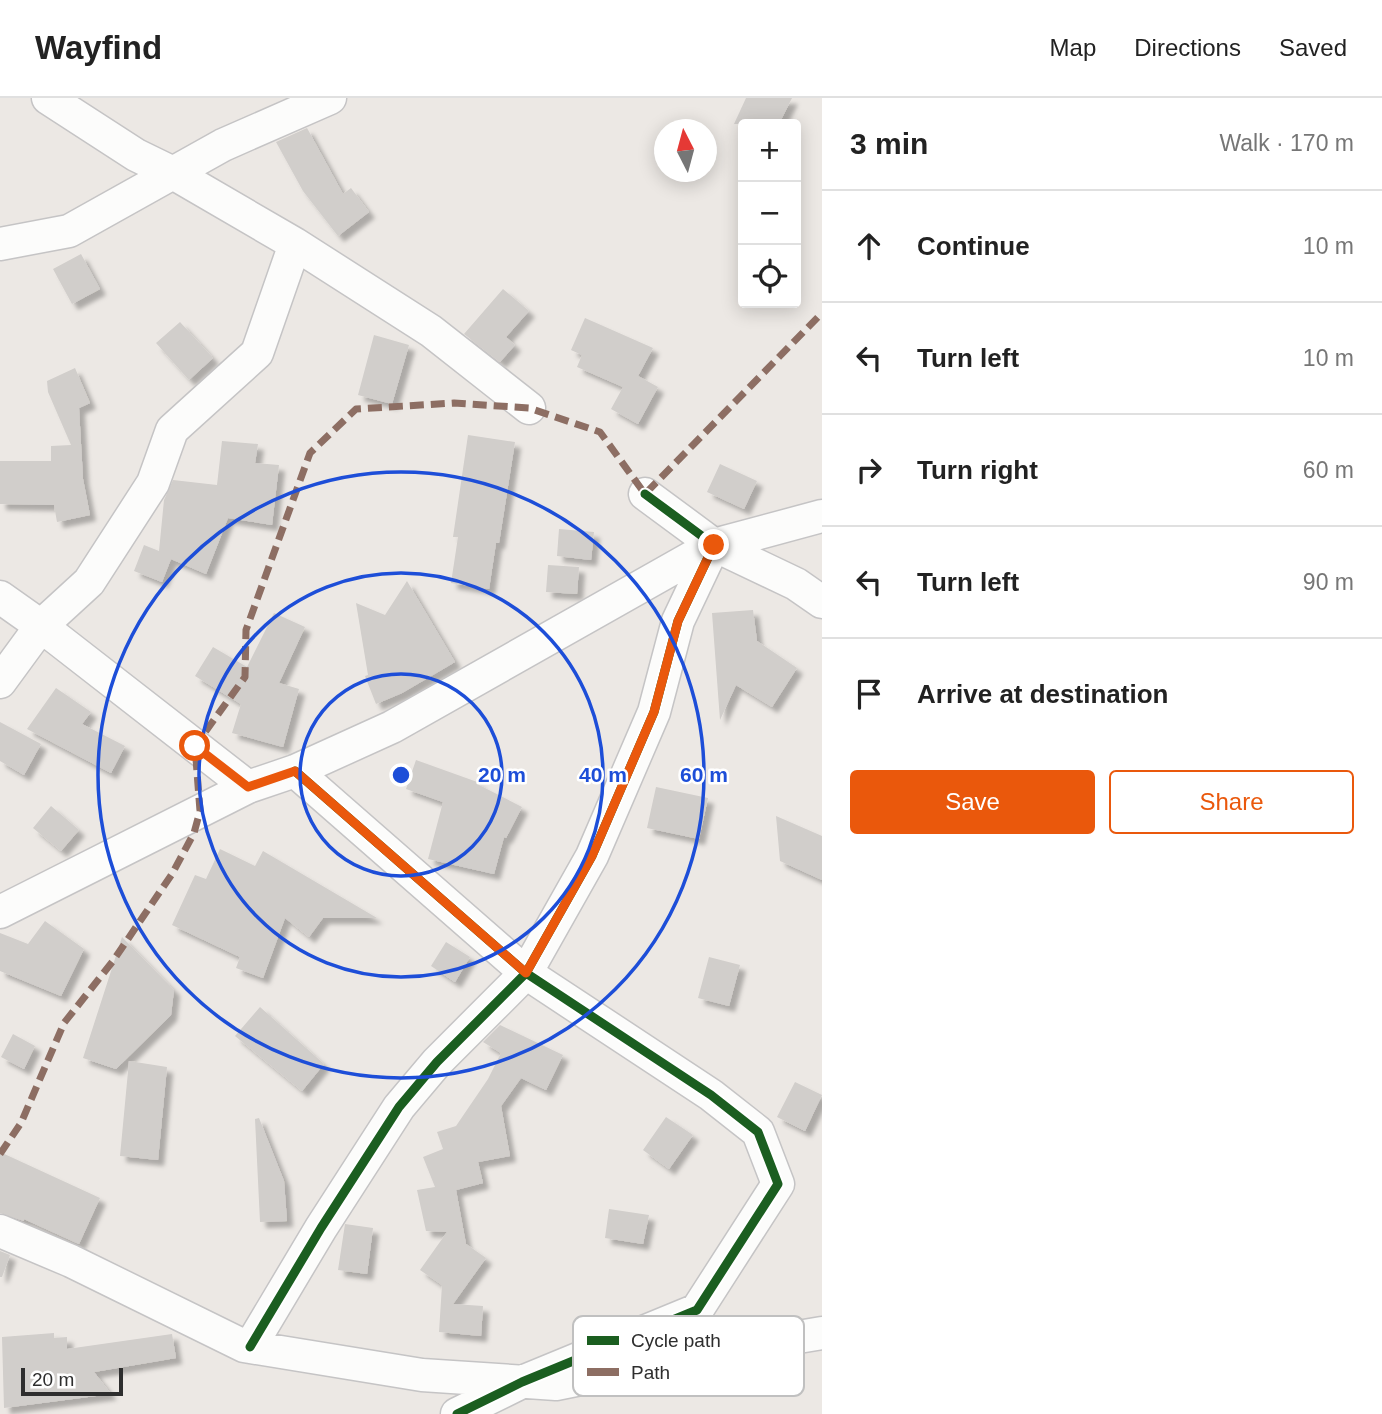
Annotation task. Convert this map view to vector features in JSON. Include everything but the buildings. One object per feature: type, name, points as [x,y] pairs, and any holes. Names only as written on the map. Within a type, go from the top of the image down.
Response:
[{"type":"street","points":[[48,98],[136,155],[173,173],[295,244],[431,331],[529,408]]},
{"type":"street","points":[[0,244],[69,231],[223,145],[330,98]]},
{"type":"street","points":[[0,682],[41,626],[89,582],[153,483],[172,430],[257,353],[295,244]]},
{"type":"street","points":[[645,494],[714,545],[796,584],[822,602]]},
{"type":"street","points":[[0,912],[248,787],[295,771],[392,727],[714,545],[822,516]]},
{"type":"street","points":[[250,1348],[321,1228],[399,1107],[437,1062],[526,973],[592,856],[654,712],[678,621],[714,545]]},
{"type":"street","points":[[0,597],[248,787]]},
{"type":"street","points":[[295,771],[526,973],[711,1095],[758,1132],[778,1184],[697,1310],[682,1316]]},
{"type":"street","points":[[0,1231],[71,1261],[250,1348],[422,1375],[556,1384],[573,1381]]},
{"type":"street","points":[[804,1336],[822,1333]]},
{"type":"street","points":[[457,1414],[522,1382],[573,1361]]},
{"type":"marked path","points":[[0,1154],[21,1123],[64,1023],[113,961],[172,874],[194,833],[200,811],[195,746],[245,677],[246,630],[310,453],[356,409],[454,403],[529,408],[600,432],[645,494],[822,313]]},
{"type":"cycle path","points":[[250,1347],[321,1228],[399,1107],[437,1062],[526,973],[592,856],[654,712],[678,621],[714,545],[645,494]]},
{"type":"cycle path","points":[[295,771],[526,973],[711,1095],[758,1132],[778,1184],[697,1310],[682,1316]]},
{"type":"cycle path","points":[[457,1414],[522,1382],[573,1361]]},
{"type":"route","points":[[195,746],[248,787],[295,771],[526,973],[592,856],[654,712],[678,621],[714,545]]}]
